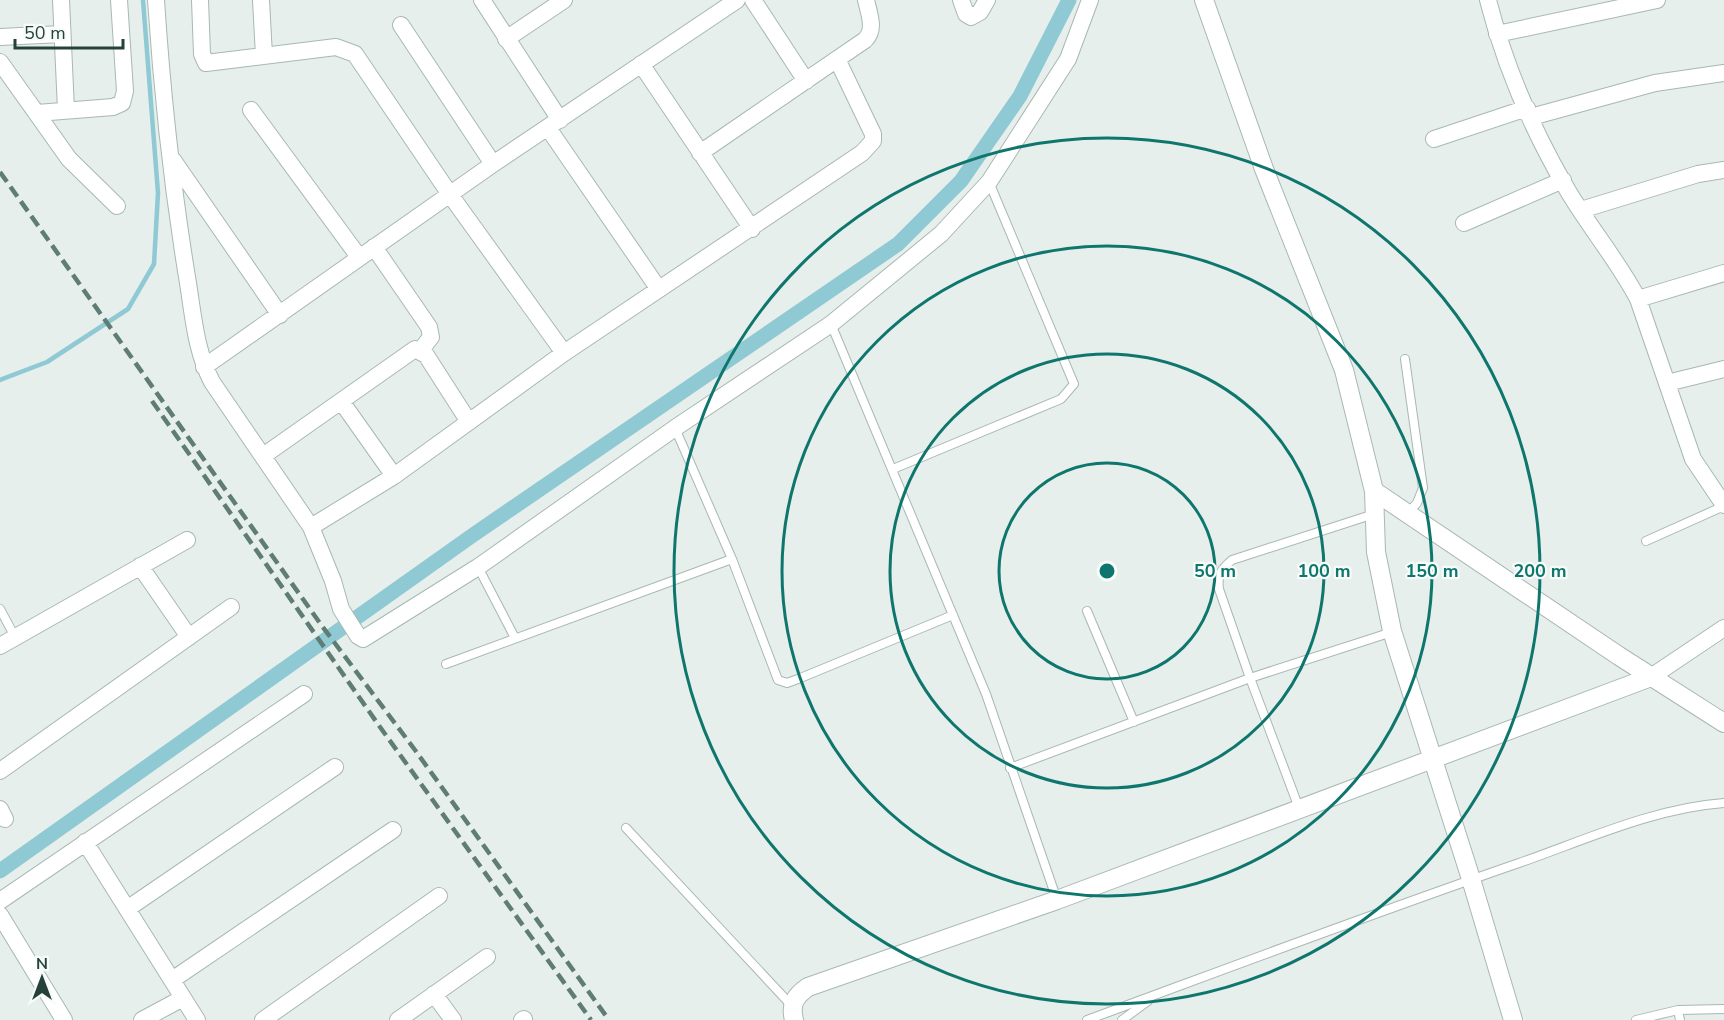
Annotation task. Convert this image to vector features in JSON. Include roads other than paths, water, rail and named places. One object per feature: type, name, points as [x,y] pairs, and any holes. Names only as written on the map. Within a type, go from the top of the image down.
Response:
[{"type":"street","points":[[61,0],[66,110]]},
{"type":"street","points":[[37,113],[113,107],[122,103],[124,91],[119,0]]},
{"type":"street","points":[[156,0],[179,231],[204,367],[311,527],[333,581],[341,609],[363,639],[373,635],[478,567],[675,428],[831,324],[941,234],[962,214],[989,182],[1068,59],[1081,31],[1090,0]]},
{"type":"street","points":[[200,0],[202,54],[206,63],[336,47],[355,54],[451,196],[564,353]]},
{"type":"street","points":[[261,0],[264,56]]},
{"type":"street","points":[[482,0],[554,124],[658,288]]},
{"type":"street","points":[[506,39],[564,0]]},
{"type":"street","points":[[204,367],[359,257],[451,196],[493,164],[737,0]]},
{"type":"street","points":[[753,0],[806,81]]},
{"type":"street","points":[[700,153],[870,35],[872,28],[866,0]]},
{"type":"street","points":[[961,0],[966,14],[971,17],[980,12],[987,0]]},
{"type":"street","points":[[1204,0],[1271,189],[1335,343],[1374,491],[1376,552],[1392,632],[1471,879],[1513,1020]]},
{"type":"street","points":[[1488,0],[1509,73],[1563,180],[1638,299],[1694,459],[1724,505]]},
{"type":"street","points":[[1497,34],[1657,0]]},
{"type":"street","points":[[401,25],[493,164]]},
{"type":"street","points":[[0,37],[62,34]]},
{"type":"street","points":[[311,527],[394,476],[658,288],[752,229],[862,153],[873,141],[873,134],[837,59]]},
{"type":"street","points":[[0,62],[69,159],[117,206]]},
{"type":"street","points":[[641,64],[752,229]]},
{"type":"street","points":[[1434,139],[1529,112],[1655,83],[1724,73]]},
{"type":"street","points":[[251,110],[359,257]]},
{"type":"street","points":[[171,157],[280,315]]},
{"type":"street","points":[[1581,210],[1698,174],[1724,170]]},
{"type":"street","points":[[1464,223],[1563,180]]},
{"type":"street","points":[[374,247],[429,327],[431,337],[420,351]]},
{"type":"street","points":[[1638,299],[1724,273]]},
{"type":"street","points":[[263,456],[409,351],[420,351],[426,355],[469,422]]},
{"type":"street","points":[[1667,383],[1724,369]]},
{"type":"street","points":[[341,401],[394,476]]},
{"type":"street","points":[[1374,491],[1651,677],[1724,723]]},
{"type":"street","points":[[0,646],[187,540]]},
{"type":"street","points":[[140,566],[189,637]]},
{"type":"street","points":[[0,771],[231,607]]},
{"type":"street","points":[[793,1013],[797,995],[808,987],[1058,900],[1651,677],[1724,628]]},
{"type":"street","points":[[0,901],[304,694]]},
{"type":"street","points":[[127,909],[335,767]]},
{"type":"street","points":[[172,980],[393,830]]},
{"type":"street","points":[[85,842],[197,1020]]},
{"type":"street","points":[[263,1020],[439,896]]},
{"type":"street","points":[[0,915],[64,1020]]},
{"type":"street","points":[[398,1020],[487,957]]},
{"type":"street","points":[[434,994],[453,1020]]},
{"type":"street","points":[[142,1020],[183,998]]},
{"type":"lane","points":[[893,469],[1060,399],[1074,384],[989,182]]},
{"type":"lane","points":[[831,324],[986,694],[1058,900]]},
{"type":"lane","points":[[1406,358],[1423,488],[1417,503],[1408,513]]},
{"type":"lane","points":[[675,428],[732,558],[773,672],[778,680],[787,683],[953,615]]},
{"type":"lane","points":[[1646,542],[1724,505]]},
{"type":"lane","points":[[1299,808],[1250,678],[1219,589],[1218,578],[1223,567],[1232,560],[1374,514]]},
{"type":"lane","points":[[446,664],[732,558]]},
{"type":"lane","points":[[478,567],[515,638]]},
{"type":"lane","points":[[0,609],[15,637]]},
{"type":"lane","points":[[1087,611],[1134,722]]},
{"type":"lane","points":[[1010,768],[1250,678],[1392,632]]},
{"type":"lane","points":[[1087,1020],[1471,879],[1651,818],[1697,805],[1724,803]]},
{"type":"lane","points":[[626,828],[793,1013]]},
{"type":"lane","points":[[1122,1020],[1156,995]]},
{"type":"lane","points":[[1636,1020],[1678,1010],[1724,1009]]},
{"type":"lane","points":[[1678,1010],[1680,1020]]},
{"type":"waterway","points":[[0,380],[47,362],[128,309],[154,264],[158,193],[143,0]]},
{"type":"waterway","points":[[0,871],[473,535],[898,244],[961,181],[1020,96],[1069,0]]},
{"type":"railway","points":[[0,172],[322,626],[415,750],[609,1020]]},
{"type":"railway","points":[[152,401],[380,727],[591,1020]]}]
